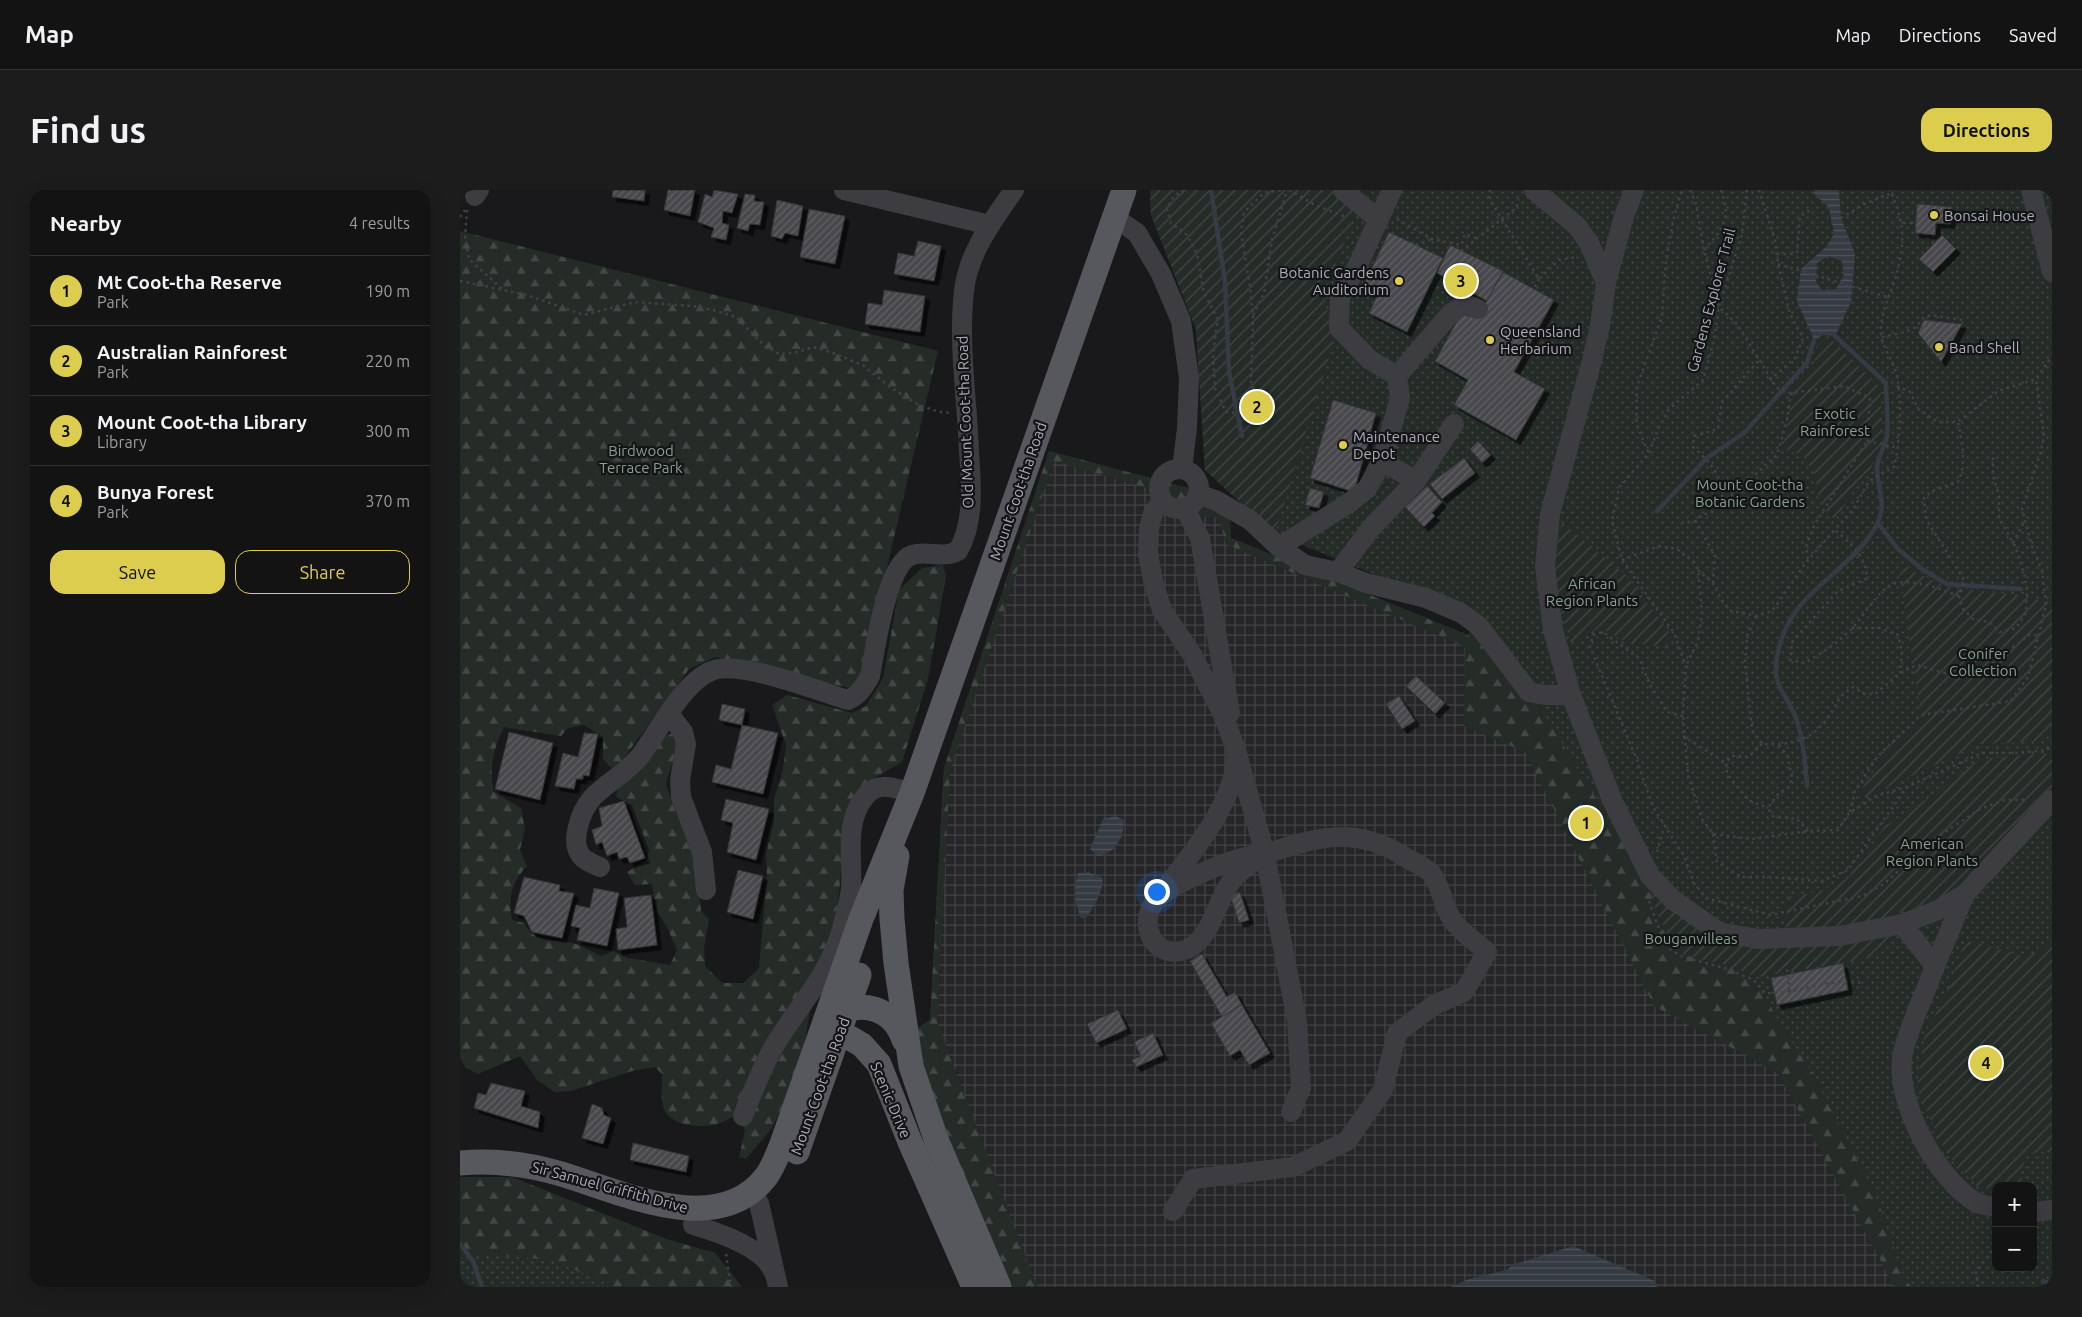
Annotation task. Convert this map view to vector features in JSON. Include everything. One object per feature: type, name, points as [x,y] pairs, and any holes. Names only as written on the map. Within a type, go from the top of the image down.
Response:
[{"type":"main road","name":"Mount Coot-tha Road","points":[[832,1028],[868,900],[912,793],[1124,190]]},
{"type":"main road","name":"Mount Coot-tha Road","points":[[848,1009],[899,845],[912,793]]},
{"type":"main road","name":"Scenic Drive","points":[[899,845],[892,882],[892,907],[896,963],[911,1066]]},
{"type":"main road","name":"Scenic Drive","points":[[848,1009],[871,1008],[894,1020],[901,1032],[937,1142],[999,1287]]},
{"type":"main road","points":[[832,1028],[848,1009]]},
{"type":"main road","name":"Scenic Drive","points":[[832,1028],[867,1049],[879,1064],[915,1154],[974,1287]]},
{"type":"main road","name":"Sir Samuel Griffith Drive","points":[[460,1163],[515,1163],[558,1173],[598,1187],[672,1207],[694,1210],[760,1193],[832,1028]]},
{"type":"main road","points":[[598,1187],[655,1217],[675,1223],[693,1225],[728,1220],[760,1193]]},
{"type":"street","points":[[844,190],[990,225]]},
{"type":"street","name":"Old Mount Coot-tha Road","points":[[600,867],[583,858],[578,850],[577,836],[585,810],[592,798],[616,780],[640,756],[686,691],[703,675],[718,669],[734,669],[785,680],[848,700],[856,696],[870,676],[890,586],[903,562],[912,555],[952,554],[958,551],[967,530],[970,497],[962,328],[964,290],[975,253],[990,225],[1014,190]]},
{"type":"street","points":[[1343,190],[1376,226]]},
{"type":"street","points":[[1392,190],[1357,267],[1340,296],[1339,328],[1370,360],[1397,376]]},
{"type":"street","points":[[1527,193],[1586,232],[1597,235],[1608,233],[1617,227],[1624,216],[1625,203],[1619,190]]},
{"type":"street","points":[[1634,190],[1624,216],[1606,282],[1600,326],[1591,364],[1550,514],[1545,567],[1553,630],[1571,695],[1613,802],[1650,876],[1673,900],[1718,932],[1758,939],[1840,936],[1902,924],[1938,910],[1965,894]]},
{"type":"street","points":[[2031,190],[2052,272]]},
{"type":"street","points":[[1114,217],[1137,232],[1161,274],[1181,322],[1189,378],[1187,428],[1182,469]]},
{"type":"street","points":[[1577,226],[1589,243],[1606,282]]},
{"type":"street","points":[[1279,548],[1350,504],[1368,489],[1382,461],[1400,398],[1397,376],[1451,313],[1463,305],[1478,309]]},
{"type":"street","points":[[1338,572],[1370,528],[1416,481],[1454,424]]},
{"type":"street","points":[[1382,461],[1416,481]]},
{"type":"street","points":[[1291,1112],[1301,1088],[1297,1021],[1264,854],[1236,750],[1192,501],[1199,488],[1194,476],[1182,469],[1169,471],[1160,481],[1159,495],[1162,501],[1172,509],[1192,501],[1217,501],[1250,520],[1279,548],[1305,565],[1338,572],[1366,583],[1426,598],[1461,613],[1480,626],[1529,692],[1545,695],[1571,695]]},
{"type":"street","points":[[1162,501],[1153,513],[1149,528],[1148,554],[1154,585],[1162,610],[1193,656],[1210,686],[1236,750],[1234,778],[1225,800],[1161,895],[1151,905],[1147,919],[1148,932],[1154,943],[1162,950],[1174,952],[1189,949],[1210,925],[1218,902],[1231,880],[1264,854]]},
{"type":"street","points":[[669,714],[683,732],[686,744],[680,780],[681,797],[702,852],[706,890]]},
{"type":"street","points":[[743,1116],[766,1062],[806,997],[820,980],[840,934],[851,888],[850,835],[857,809],[863,798],[876,787],[885,786],[912,793]]},
{"type":"street","points":[[1992,1206],[1978,1203],[1948,1178],[1929,1150],[1912,1116],[1903,1085],[1903,1053],[1935,966],[1965,894],[2042,800]]},
{"type":"street","points":[[1161,895],[1224,864],[1314,838],[1352,836],[1388,846],[1431,873],[1453,921],[1487,952],[1464,992],[1434,1004],[1397,1033],[1383,1090],[1347,1141],[1293,1167],[1193,1179],[1172,1211]]},
{"type":"street","points":[[1902,924],[1935,966]]},
{"type":"street","name":"Sir Samuel Griffith Drive","points":[[760,1193],[775,1279]]},
{"type":"street","points":[[2037,1212],[2052,1210]]},
{"type":"street","name":"Sir Samuel Griffith Drive","points":[[693,1225],[752,1250],[767,1261],[775,1279]]},
{"type":"path","points":[[1184,190],[1174,196],[1168,209],[1171,223],[1187,235],[1197,254],[1204,293],[1218,319],[1213,353],[1215,389],[1226,412],[1249,414],[1257,421],[1264,420],[1268,412],[1265,402],[1251,385],[1252,317],[1250,286],[1241,232],[1244,212],[1264,193],[1282,190]]},
{"type":"path","points":[[1252,317],[1264,293],[1272,240],[1288,190],[1317,206],[1376,226],[1393,217],[1432,238],[1461,245],[1465,234],[1478,239]]},
{"type":"path","points":[[1490,190],[1490,200],[1539,279]]},
{"type":"path","points":[[1649,453],[1636,423],[1637,387],[1662,316],[1666,260],[1674,217],[1682,190]]},
{"type":"path","points":[[1690,190],[1696,204],[1704,250],[1719,308],[1737,324],[1776,387],[1786,393],[1791,393],[1844,386],[1870,398],[1867,442],[1815,524],[1806,546],[1808,560]]},
{"type":"path","points":[[1704,250],[1720,233],[1728,208],[1721,190]]},
{"type":"path","name":"Gardens Explorer Trail","points":[[1713,834],[1702,819],[1688,775],[1682,716],[1686,666],[1674,633],[1622,560],[1612,521],[1619,488],[1649,453],[1658,429],[1669,409],[1703,380],[1714,340],[1719,308],[1742,234],[1747,190]]},
{"type":"path","points":[[1759,190],[1775,240],[1778,264],[1790,314],[1803,338],[1795,358],[1770,380]]},
{"type":"path","points":[[1696,521],[1715,556],[1714,583],[1722,601],[1731,611],[1756,616],[1772,611],[1808,560],[1836,531],[1854,508],[1869,481],[1894,467],[1899,448],[1897,386],[1896,376],[1882,345],[1881,326],[1887,297],[1898,268],[1903,223],[1891,192],[1866,203],[1841,218]]},
{"type":"path","points":[[1461,251],[1516,208],[1527,193]]},
{"type":"path","points":[[474,197],[465,237],[469,259],[503,290]]},
{"type":"path","points":[[1776,254],[1794,254],[1797,252],[1800,217],[1805,212],[1811,211]]},
{"type":"path","points":[[1903,223],[1916,223]]},
{"type":"path","points":[[1416,245],[1432,238]]},
{"type":"path","points":[[1535,287],[1539,279],[1559,260],[1582,256]]},
{"type":"path","points":[[1778,264],[1887,297]]},
{"type":"path","points":[[460,281],[527,295],[584,315],[634,302],[713,310],[736,317],[764,346],[779,354],[798,352],[813,347],[836,354],[864,366],[890,387],[919,405],[939,412],[967,413]]},
{"type":"path","points":[[1882,337],[1905,332],[1916,327],[1923,318],[1931,316],[1962,320]]},
{"type":"path","points":[[1897,386],[1910,392],[1919,410],[1938,422],[1958,422],[1998,392],[2036,379],[2052,356]]},
{"type":"path","points":[[1722,504],[1722,481],[1713,465],[1694,447],[1694,436],[1718,429],[1722,402],[1759,360]]},
{"type":"path","points":[[1907,787],[1848,870],[1822,881],[1767,877],[1741,878],[1717,862],[1713,834],[1752,839],[1808,831],[1838,830],[1849,813],[1854,790],[1878,757],[1921,715],[2011,700],[2028,677],[2040,636],[2046,605],[2042,570],[2032,546],[2022,509],[2042,451],[2044,436],[2036,379]]},
{"type":"path","points":[[1680,524],[1696,521],[1722,504],[1777,456],[1787,420],[1791,393]]},
{"type":"path","points":[[1958,422],[1963,448],[1963,472],[1958,482],[1932,490],[1924,498],[1926,519],[1963,578],[1963,588],[1959,596],[1963,609],[1974,620],[1989,622],[2000,632],[2016,628],[2026,613],[2027,591],[2024,573],[2013,543],[2000,518],[2000,496],[1993,475],[1993,456]]},
{"type":"path","points":[[1867,442],[1899,448]]},
{"type":"path","points":[[2013,543],[2025,520]]},
{"type":"path","points":[[1836,531],[1849,542],[1862,559],[1867,570],[1866,580],[1838,591],[1792,642],[1790,660],[1805,664],[1852,628],[1880,594],[1894,583],[1918,583],[1959,596]]},
{"type":"path","points":[[1622,560],[1659,546],[1677,549],[1694,562],[1698,570],[1702,613],[1698,641],[1686,666]]},
{"type":"path","points":[[1698,570],[1714,583]]},
{"type":"path","points":[[1756,616],[1747,636],[1744,662],[1752,730],[1762,744]]},
{"type":"path","points":[[1852,628],[1879,628],[1898,635],[1902,651],[1900,673]]},
{"type":"path","points":[[1682,716],[1667,712],[1650,685],[1639,658],[1603,632],[1593,635],[1590,647],[1637,760],[1653,808],[1684,856],[1694,883],[1706,898],[1770,915],[1862,896],[1884,884],[1930,842],[1980,809],[2004,800],[2042,800]]},
{"type":"path","points":[[1808,831],[1797,819],[1773,816],[1768,808],[1748,800],[1727,774],[1726,763],[1731,756],[1748,757],[1762,744],[1779,745],[1807,739],[1827,719],[1841,694],[1853,688],[1864,694],[1875,694],[1900,673],[1917,664],[1954,676],[1983,670],[2029,635],[2040,636]]},
{"type":"path","points":[[1683,736],[1726,763]]},
{"type":"path","points":[[1768,808],[1779,793],[1788,788],[1792,779],[1788,757],[1779,745]]},
{"type":"path","points":[[1849,813],[1876,796],[1907,787],[1982,753],[2016,753],[2048,750],[2052,745]]},
{"type":"path","points":[[1650,876],[1649,906],[1671,950],[1683,957],[1728,969],[1754,980],[1765,993],[1790,991],[1846,980],[1862,983]]},
{"type":"path","points":[[1786,963],[1790,991]]},
{"type":"path","points":[[726,1247],[731,1287]]},
{"type":"path","points":[[1978,1287],[1976,1272],[1992,1250]]},
{"type":"shaded area","points":[[1815,190],[1839,190],[1841,218],[1855,254],[1851,302],[1835,336],[1823,335],[1814,340],[1797,301],[1801,269],[1826,247],[1834,234],[1829,207],[1814,194]],"holes":[[[1828,256],[1842,261],[1844,275],[1836,289],[1822,290],[1816,282],[1817,263]]]},
{"type":"shaded area","points":[[1054,461],[1151,489],[1156,506],[1166,516],[1220,517],[1226,544],[1465,647],[1464,726],[1525,752],[1654,1006],[1778,1073],[1895,1287],[1037,1287],[937,1022],[950,770]]},
{"type":"shaded area","points":[[1115,816],[1124,820],[1121,839],[1110,852],[1098,856],[1090,849],[1103,819]]},
{"type":"shaded area","points":[[1088,872],[1103,878],[1103,883],[1098,899],[1090,913],[1087,917],[1081,918],[1077,907],[1075,890],[1078,873]]},
{"type":"shaded area","points":[[1573,1246],[1655,1281],[1657,1287],[1451,1287],[1469,1279],[1507,1270],[1512,1265]]},
{"type":"green space","name":"Mount Coot-tha Botanic Gardens","points":[[1150,190],[2052,190],[2052,1287],[1895,1287],[1778,1073],[1654,1006],[1525,752],[1464,726],[1465,647],[1226,544],[1219,517],[1166,516],[1156,507],[1151,489],[1054,461],[950,770],[937,1022],[1037,1287],[1011,1287],[943,1128],[914,1030],[930,1020],[944,768],[1049,451],[1229,499],[1231,538],[1468,635],[1474,615],[1275,534],[1205,470],[1196,329],[1151,215]]},
{"type":"green space","points":[[1150,190],[1365,190],[1324,294],[1333,344],[1275,534],[1205,470],[1196,329],[1151,215]]},
{"type":"green space","name":"Birdwood Terrace Park","points":[[460,231],[938,351],[858,690],[715,657],[689,669],[621,762],[611,768],[603,759],[603,737],[584,725],[568,728],[561,736],[504,727],[497,742],[492,767],[494,792],[521,808],[525,829],[520,850],[527,866],[517,878],[512,891],[510,904],[512,920],[524,923],[529,931],[541,939],[576,944],[601,956],[613,951],[628,958],[670,965],[677,950],[668,929],[656,910],[652,884],[635,885],[627,872],[647,860],[649,850],[632,805],[616,797],[618,788],[658,738],[673,733],[679,740],[666,784],[677,816],[687,833],[698,872],[701,911],[709,920],[704,946],[705,966],[722,983],[743,983],[759,968],[767,875],[766,854],[774,821],[774,799],[783,770],[786,745],[772,705],[787,695],[852,713],[866,706],[883,678],[899,590],[922,568],[943,565],[946,576],[928,679],[902,762],[876,777],[853,799],[841,833],[842,855],[839,895],[831,944],[811,1004],[801,1067],[772,1128],[746,1159],[739,1157],[745,1131],[741,1120],[735,1116],[722,1123],[700,1126],[678,1122],[667,1114],[662,1100],[662,1074],[655,1067],[632,1071],[571,1091],[555,1092],[538,1081],[520,1056],[478,1074],[465,1067],[460,1058]]},
{"type":"green space","name":"Exotic Rainforest","points":[[1825,339],[1832,340],[1880,387],[1883,437],[1869,473],[1864,474],[1835,520],[1819,503],[1815,474],[1802,455],[1783,449],[1794,385],[1814,364],[1818,345]]},
{"type":"green space","points":[[1049,451],[1229,499],[1231,538],[1506,651],[1643,876],[1747,969],[1815,1079],[1841,1128],[1878,1201],[1902,1273],[1911,1287],[1895,1287],[1778,1073],[1654,1006],[1525,752],[1464,726],[1465,647],[1226,544],[1219,517],[1166,516],[1156,507],[1151,489],[1054,461],[950,770],[937,1022],[1037,1287],[1011,1287],[924,1079],[914,1030],[930,1020],[944,768]]},
{"type":"green space","name":"African Region Plants","points":[[1562,522],[1627,576],[1669,632],[1667,648],[1620,639],[1601,627],[1571,642],[1556,597],[1555,553]]},
{"type":"green space","name":"Conifer Collection","points":[[1898,564],[1947,587],[2017,595],[2052,603],[2052,733],[2042,741],[1980,744],[1859,800],[1862,790],[1876,768],[1922,722]]},
{"type":"green space","name":"American Region Plants","points":[[2052,753],[2052,791],[1964,886],[1938,901],[1840,931],[1785,934],[1788,897],[1821,891],[1848,878],[1885,826],[1917,806],[1980,759]]},
{"type":"green space","name":"Bouganvilleas","points":[[1652,888],[1716,934],[1894,933],[1872,958],[1757,977],[1726,965],[1684,955],[1674,948],[1654,906]]},
{"type":"green space","points":[[1965,940],[2027,957],[2052,944],[2052,1152],[2027,1153],[2020,1174],[2023,1182],[1992,1182],[1992,1189],[1977,1186],[1944,1150],[1917,1088],[1924,1038],[1950,985]]},
{"type":"green space","points":[[460,1177],[512,1177],[666,1239],[715,1253],[742,1287],[460,1287]]},
{"type":"green space","points":[[460,1177],[512,1177],[666,1239],[715,1253],[742,1287],[615,1287],[552,1260],[482,1254],[460,1256]]},
{"type":"building","points":[[613,190],[645,190],[644,201],[612,197]]},
{"type":"building","points":[[668,190],[695,190],[690,216],[664,210]]},
{"type":"building","points":[[714,190],[738,194],[732,213],[723,211],[722,223],[729,225],[726,240],[711,237],[714,228],[698,222],[705,194],[712,197]]},
{"type":"building","points":[[745,194],[755,195],[754,201],[764,202],[760,225],[750,224],[748,231],[737,228]]},
{"type":"building","points":[[777,200],[803,206],[798,236],[785,233],[782,239],[771,236]]},
{"type":"building","name":"Bonsai House","points":[[1917,204],[1952,207],[1950,224],[1936,223],[1935,235],[1915,233]]},
{"type":"building","points":[[809,209],[845,216],[835,264],[800,257]]},
{"type":"building","name":"Botanic Gardens Auditorium","points":[[1389,232],[1443,258],[1407,332],[1369,313],[1377,296],[1362,289]]},
{"type":"building","points":[[1942,235],[1956,249],[1933,272],[1919,259]]},
{"type":"building","points":[[918,241],[941,246],[934,281],[894,274],[898,253],[914,256]]},
{"type":"building","points":[[1450,245],[1503,271],[1487,301],[1437,273]]},
{"type":"building","name":"Queensland Herbarium","points":[[1503,272],[1554,300],[1514,372],[1545,389],[1516,440],[1454,405],[1468,380],[1435,361],[1463,310],[1477,318]]},
{"type":"building","points":[[884,290],[925,296],[920,332],[865,324],[868,303],[882,305]]},
{"type":"building","name":"Band Shell","points":[[1924,320],[1962,324],[1941,362],[1918,333]]},
{"type":"building","name":"Maintenance Depot","points":[[1333,400],[1376,413],[1354,492],[1310,478]]},
{"type":"building","points":[[1478,441],[1491,455],[1482,463],[1470,449]]},
{"type":"building","points":[[1464,458],[1475,473],[1442,499],[1430,484]]},
{"type":"building","points":[[1427,486],[1442,502],[1432,513],[1435,516],[1424,527],[1405,507]]},
{"type":"building","points":[[1310,488],[1324,492],[1319,508],[1305,505]]},
{"type":"building","points":[[1416,676],[1445,703],[1435,714],[1406,686]]},
{"type":"building","points":[[1399,696],[1415,721],[1402,729],[1386,704]]},
{"type":"building","points":[[722,704],[745,709],[742,725],[719,720]]},
{"type":"building","points":[[742,725],[778,733],[763,794],[712,782],[716,765],[731,769]]},
{"type":"building","points":[[509,732],[553,743],[540,800],[495,789]]},
{"type":"building","points":[[584,733],[598,734],[589,776],[583,775],[583,779],[576,779],[574,789],[555,786],[563,753],[578,757]]},
{"type":"building","points":[[726,799],[769,809],[756,860],[727,852],[733,823],[721,820]]},
{"type":"building","points":[[624,801],[645,858],[630,863],[627,857],[619,859],[617,852],[607,856],[602,842],[596,845],[592,830],[602,826],[599,808]]},
{"type":"building","points":[[738,870],[763,876],[753,919],[727,912]]},
{"type":"building","points":[[524,877],[560,885],[559,891],[574,893],[562,938],[532,932],[524,916],[514,913]]},
{"type":"building","points":[[594,888],[619,893],[607,946],[577,940],[580,928],[571,926],[576,905],[590,908]]},
{"type":"building","points":[[1240,892],[1249,920],[1239,923],[1230,895]]},
{"type":"building","points":[[651,895],[657,945],[618,950],[616,929],[627,927],[624,898]]},
{"type":"building","points":[[1202,954],[1227,997],[1235,992],[1242,1005],[1222,1017],[1190,961]]},
{"type":"building","points":[[1843,963],[1848,990],[1777,1005],[1771,978]]},
{"type":"building","points":[[1242,1005],[1270,1053],[1249,1065],[1240,1050],[1230,1056],[1211,1023]]},
{"type":"building","points":[[1118,1010],[1127,1029],[1096,1043],[1087,1024]]},
{"type":"building","points":[[1153,1033],[1163,1055],[1136,1067],[1132,1060],[1141,1056],[1134,1042]]},
{"type":"building","points":[[491,1083],[525,1091],[521,1106],[540,1112],[538,1128],[474,1108],[478,1093],[486,1095]]},
{"type":"building","points":[[592,1104],[602,1108],[604,1115],[611,1118],[603,1144],[582,1138]]},
{"type":"building","points":[[633,1143],[689,1156],[686,1172],[630,1160]]},
{"type":"waterway","points":[[1211,190],[1225,281],[1229,372],[1242,436]]},
{"type":"waterway","points":[[1807,785],[1804,753],[1797,721],[1778,683],[1776,674],[1778,651],[1785,630],[1796,612],[1808,597],[1866,542],[1877,524],[1882,504],[1877,465],[1888,430],[1886,383],[1835,336]]},
{"type":"waterway","points":[[1657,511],[1707,458],[1744,433],[1807,363],[1814,340]]},
{"type":"waterway","points":[[1878,523],[1898,549],[1922,569],[1947,584],[2021,589]]},
{"type":"waterway","points":[[460,1244],[473,1261],[482,1287]]},
{"type":"waterway","points":[[2043,1281],[2052,1284]]},
{"type":"place","name":"Bonsai House","points":[[1934,215]]},
{"type":"place","name":"Botanic Gardens Auditorium","points":[[1399,281]]},
{"type":"place","name":"Mount Coot-tha Library","points":[[1461,281]]},
{"type":"place","name":"Queensland Herbarium","points":[[1490,340]]},
{"type":"place","name":"Band Shell","points":[[1939,347]]},
{"type":"place","name":"Australian Rainforest","points":[[1257,407]]},
{"type":"place","name":"Maintenance Depot","points":[[1343,445]]},
{"type":"place","name":"Mt Coot-tha Reserve","points":[[1586,823]]},
{"type":"place","name":"Bunya Forest","points":[[1986,1063]]}]
